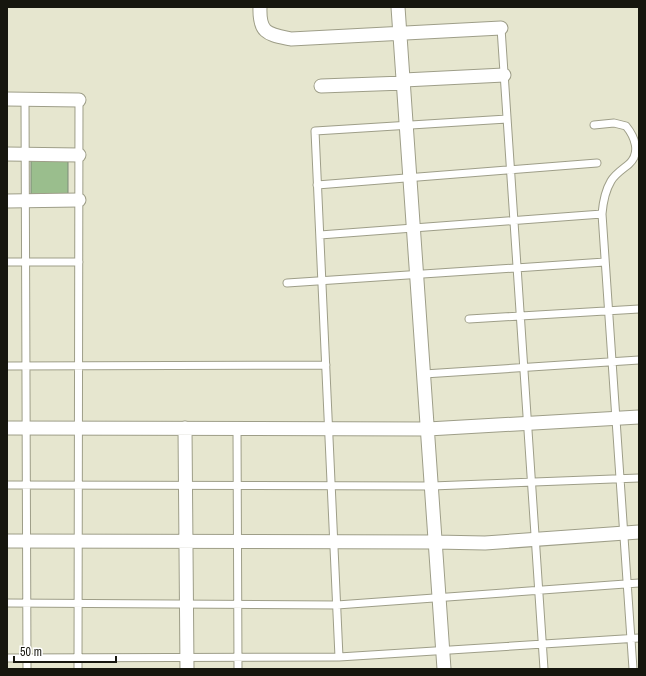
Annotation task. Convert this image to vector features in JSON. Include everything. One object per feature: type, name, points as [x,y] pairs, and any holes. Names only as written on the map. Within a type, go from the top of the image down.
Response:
[{"type":"street","points":[[260,7],[260,18],[263,27],[269,34],[291,39],[501,28]]},
{"type":"street","points":[[398,7],[444,669]]},
{"type":"street","points":[[321,86],[404,83],[404,80],[504,75]]},
{"type":"street","points":[[7,99],[79,100]]},
{"type":"street","points":[[7,154],[79,155]]},
{"type":"street","points":[[7,201],[79,200]]},
{"type":"street","points":[[7,428],[428,428],[639,416]]},
{"type":"street","points":[[185,428],[187,663]]},
{"type":"street","points":[[7,541],[485,543],[639,532]]},
{"type":"lane","points":[[501,28],[544,669]]},
{"type":"lane","points":[[25,100],[27,669]]},
{"type":"lane","points":[[78,669],[79,100]]},
{"type":"lane","points":[[339,657],[315,131],[507,119]]},
{"type":"lane","points":[[594,125],[614,123],[626,126],[632,133],[636,153],[630,163],[611,180],[603,201],[602,214],[610,311],[624,533],[628,584],[635,638],[633,669]]},
{"type":"lane","points":[[317,185],[597,163]]},
{"type":"lane","points":[[320,235],[602,214]]},
{"type":"lane","points":[[7,262],[79,262]]},
{"type":"lane","points":[[287,282],[606,262]]},
{"type":"lane","points":[[469,319],[639,309]]},
{"type":"lane","points":[[424,374],[639,360]]},
{"type":"lane","points":[[7,366],[326,365]]},
{"type":"lane","points":[[237,428],[238,669]]},
{"type":"lane","points":[[7,485],[432,486],[639,478]]},
{"type":"lane","points":[[7,603],[337,605],[639,583]]},
{"type":"lane","points":[[7,658],[78,658],[187,663],[238,658],[339,657],[635,638]]},
{"type":"building","points":[[31,159],[68,159],[68,195],[31,195]]}]
